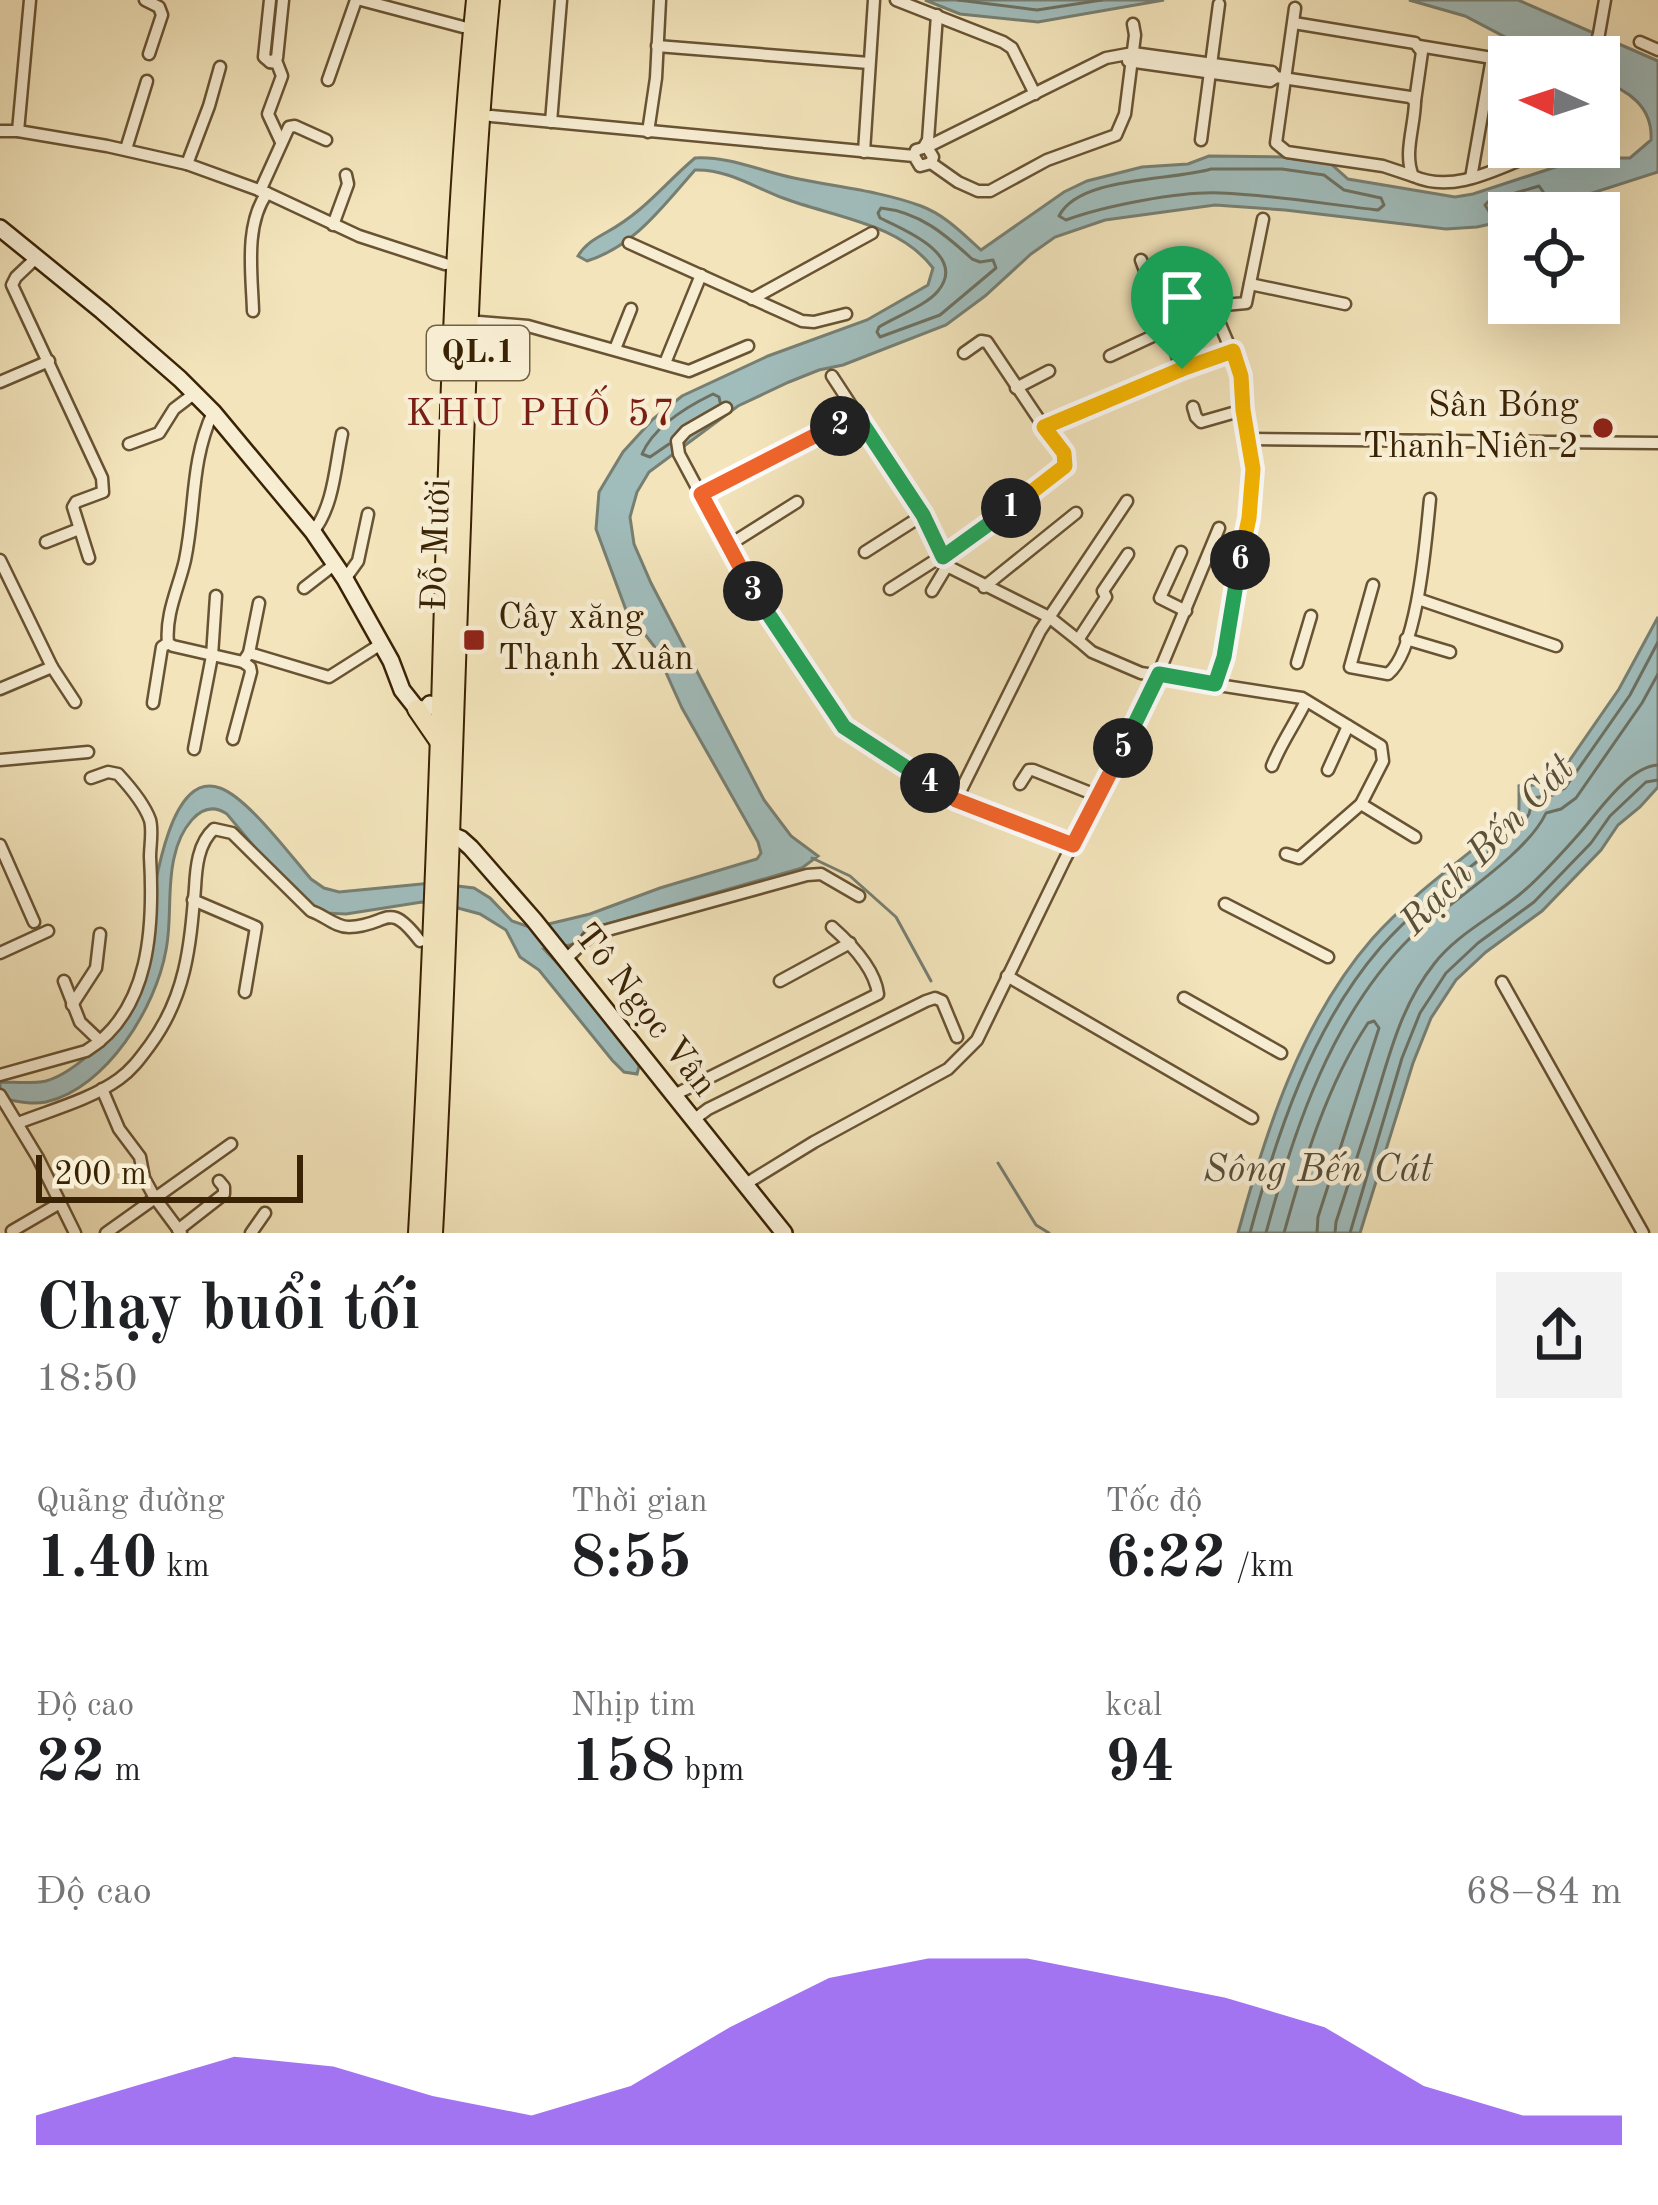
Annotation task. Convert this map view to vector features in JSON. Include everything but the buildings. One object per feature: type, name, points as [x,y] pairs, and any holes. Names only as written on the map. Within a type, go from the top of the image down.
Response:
[{"type":"highway","name":"Đỗ Mười","points":[[441,876],[455,836],[441,706],[445,264],[466,0]]},
{"type":"highway","name":"Đỗ Mười","points":[[441,706],[452,340],[476,0]]},
{"type":"highway","name":"Đỗ Mười","points":[[441,876],[434,735],[441,706],[479,322],[490,0]]},
{"type":"highway","name":"Đỗ Mười","points":[[441,706],[486,116],[501,0]]},
{"type":"highway","name":"QL.1","points":[[435,1228],[441,876]]},
{"type":"highway","name":"QL.1","points":[[408,1233],[420,941],[440,909]]},
{"type":"highway","name":"QL.1","points":[[435,1228],[443,1151],[440,909]]},
{"type":"street","points":[[18,131],[30,0]]},
{"type":"street","points":[[145,0],[159,7],[162,15],[149,54]]},
{"type":"street","points":[[270,0],[264,57],[277,63],[282,76],[268,114],[281,142]]},
{"type":"street","points":[[270,62],[278,58],[283,0]]},
{"type":"street","points":[[328,80],[358,0],[463,27]]},
{"type":"street","points":[[550,122],[561,0]]},
{"type":"street","points":[[648,132],[660,0]]},
{"type":"street","points":[[864,152],[874,0]]},
{"type":"street","points":[[896,0],[1012,48],[1035,94]]},
{"type":"street","points":[[1598,36],[1604,0]]},
{"type":"street","points":[[1202,140],[1220,4]]},
{"type":"street","points":[[1295,8],[1281,77],[1276,130],[1280,148],[1383,166],[1424,181],[1446,183],[1497,168]]},
{"type":"street","points":[[937,15],[928,140],[920,166],[931,163],[978,191],[989,191],[1047,160],[1116,135],[1125,114],[1128,58],[1136,35],[1133,24]]},
{"type":"street","points":[[1294,23],[1488,57]]},
{"type":"street","points":[[1640,42],[1658,50]]},
{"type":"street","points":[[657,46],[869,63]]},
{"type":"street","points":[[1413,176],[1408,165],[1419,46]]},
{"type":"street","points":[[486,116],[864,152],[922,150],[1092,64],[1128,58],[1415,100]]},
{"type":"street","points":[[188,164],[220,67]]},
{"type":"street","points":[[126,149],[147,81]]},
{"type":"street","points":[[1471,178],[1488,81]]},
{"type":"street","points":[[253,311],[251,244],[285,131],[295,126],[326,140]]},
{"type":"street","points":[[0,131],[126,149],[188,164],[333,225],[445,264]]},
{"type":"street","points":[[333,225],[348,184],[346,175]]},
{"type":"street","points":[[1215,684],[1249,518],[1253,469],[1241,376],[1210,301],[1246,303],[1263,219]]},
{"type":"street","points":[[2,232],[102,311],[213,412],[313,532],[391,662],[415,692],[441,706]]},
{"type":"street","points":[[752,299],[872,233]]},
{"type":"street","points":[[629,243],[802,321],[846,314]]},
{"type":"street","points":[[36,258],[12,285],[104,486],[103,492],[73,506],[88,558]]},
{"type":"street","points":[[1141,260],[1182,369]]},
{"type":"street","points":[[664,363],[700,275]]},
{"type":"street","points":[[1250,284],[1345,304]]},
{"type":"street","points":[[615,349],[632,308]]},
{"type":"street","points":[[479,322],[528,326],[682,370],[698,370],[748,346]]},
{"type":"street","points":[[1110,356],[1168,329]]},
{"type":"street","points":[[890,589],[945,562],[1065,466],[1064,453],[987,342],[964,353]]},
{"type":"street","points":[[1044,427],[1233,351]]},
{"type":"street","points":[[0,382],[49,362]]},
{"type":"street","points":[[1016,388],[1049,371]]},
{"type":"street","points":[[832,376],[923,515],[945,562],[984,587],[1049,617],[1108,659],[1142,673],[1306,701],[1381,746],[1383,761],[1361,804],[1299,858],[1286,854]]},
{"type":"street","points":[[129,444],[159,433],[173,409],[195,393]]},
{"type":"street","points":[[1193,407],[1202,422],[1243,410]]},
{"type":"street","points":[[726,408],[686,431],[676,441],[679,454],[748,583],[844,727],[956,800],[1073,845]]},
{"type":"street","points":[[153,703],[186,556],[197,455],[213,412]]},
{"type":"street","points":[[701,494],[826,430],[860,420]]},
{"type":"street","points":[[313,532],[329,502],[342,434]]},
{"type":"street","points":[[1248,439],[1658,442]]},
{"type":"street","points":[[1373,585],[1350,668],[1388,674],[1406,639],[1418,599],[1430,499]]},
{"type":"street","points":[[956,800],[1049,617],[1127,501]]},
{"type":"street","points":[[729,545],[797,502]]},
{"type":"street","points":[[984,587],[1076,513]]},
{"type":"street","points":[[304,588],[358,561],[368,514]]},
{"type":"street","points":[[865,552],[923,515]]},
{"type":"street","points":[[46,542],[79,529]]},
{"type":"street","points":[[744,1185],[948,1069],[977,1040],[1159,674],[1220,529]]},
{"type":"street","points":[[1181,552],[1160,598],[1186,611]]},
{"type":"street","points":[[1078,640],[1128,554]]},
{"type":"street","points":[[0,560],[52,667],[75,702]]},
{"type":"street","points":[[932,591],[945,562]]},
{"type":"street","points":[[194,749],[212,656],[216,596]]},
{"type":"street","points":[[1418,599],[1556,646]]},
{"type":"street","points":[[232,739],[251,672],[246,657],[259,603]]},
{"type":"street","points":[[1297,663],[1311,616]]},
{"type":"street","points":[[1406,639],[1450,652]]},
{"type":"street","points":[[168,643],[328,677],[381,644]]},
{"type":"street","points":[[0,689],[52,667]]},
{"type":"street","points":[[1272,766],[1306,701]]},
{"type":"street","points":[[1328,770],[1348,726]]},
{"type":"street","points":[[0,760],[88,752]]},
{"type":"street","points":[[1020,784],[1033,770],[1097,796]]},
{"type":"street","points":[[0,1075],[86,1051],[100,1041],[133,999],[146,959],[153,892],[151,823],[118,774],[91,778]]},
{"type":"street","points":[[1361,804],[1415,837]]},
{"type":"street","points":[[74,1233],[8,1108],[102,1089],[133,1067],[170,1015],[182,986],[196,868],[208,834],[214,829],[232,833],[311,911],[337,925],[350,927],[397,917],[420,941]]},
{"type":"street","name":"Tô Ngọc Vân","points":[[455,836],[534,920],[634,1057],[672,1096],[784,1233]]},
{"type":"street","points":[[0,844],[34,922]]},
{"type":"street","points":[[562,955],[604,931],[807,875],[821,874],[859,896]]},
{"type":"street","points":[[194,900],[256,927],[245,992]]},
{"type":"street","points":[[1225,904],[1328,957]]},
{"type":"street","points":[[672,1096],[878,994],[877,984],[850,943],[832,926]]},
{"type":"street","points":[[0,953],[48,931]]},
{"type":"street","points":[[72,1005],[96,968],[100,934]]},
{"type":"street","points":[[781,981],[850,943]]},
{"type":"street","points":[[1007,976],[1252,1118]]},
{"type":"street","points":[[64,981],[83,1026],[100,1041]]},
{"type":"street","points":[[1502,982],[1643,1233]]},
{"type":"street","points":[[573,998],[585,988]]},
{"type":"street","points":[[1184,998],[1281,1053]]},
{"type":"street","points":[[692,1121],[926,1000],[942,1001],[956,1037]]},
{"type":"street","points":[[102,1089],[119,1129],[140,1157],[144,1178],[179,1231],[224,1194],[219,1181]]},
{"type":"street","points":[[106,1233],[231,1144]]},
{"type":"street","points":[[12,1231],[60,1203]]},
{"type":"street","points":[[250,1233],[265,1213]]},
{"type":"water","points":[[925,0],[1164,0],[1038,22],[960,14]]},
{"type":"water","points":[[1409,0],[1518,0],[1601,36],[1503,36],[1465,16]]},
{"type":"water","points":[[1620,44],[1658,61],[1658,172],[1596,192],[1488,192],[1488,225],[1446,229],[1215,205],[1105,220],[1055,237],[946,325],[819,370],[738,406],[649,472],[630,517],[634,544],[651,583],[764,800],[791,836],[818,856],[802,868],[600,926],[584,932],[576,944],[544,949],[625,1042],[639,1066],[637,1074],[624,1072],[612,1060],[539,970],[520,957],[506,930],[480,914],[422,902],[324,913],[300,902],[227,814],[208,809],[192,820],[177,848],[160,972],[125,1042],[108,1063],[68,1094],[40,1103],[0,1098],[0,1082],[46,1081],[71,1069],[107,1037],[126,1012],[139,982],[167,836],[180,807],[198,789],[220,788],[243,803],[324,888],[339,892],[432,883],[474,888],[512,921],[532,928],[590,914],[757,859],[761,853],[758,842],[682,708],[654,646],[626,610],[596,529],[599,492],[623,452],[682,396],[768,356],[867,320],[928,285],[933,268],[884,231],[707,170],[695,170],[620,246],[587,261],[578,256],[695,158],[906,201],[938,214],[981,250],[1087,181],[1142,167],[1188,164],[1209,156],[1282,157],[1331,164],[1348,179],[1455,197],[1552,168],[1620,168],[1620,158],[1630,158],[1651,140],[1648,118],[1637,101],[1620,89]]},
{"type":"water","name":"Sông Bến Cát","points":[[1658,617],[1658,787],[1542,911],[1456,980],[1431,1018],[1413,1063],[1360,1233],[1238,1233],[1289,1078],[1347,971],[1405,906],[1513,817],[1519,809],[1519,786],[1556,780],[1619,689]]},
{"type":"waterway","points":[[812,858],[850,876],[896,917],[931,981]]},
{"type":"waterway","points":[[998,1163],[1036,1225],[1049,1233]]},
{"type":"place","name":"Sân Bóng Thanh Niên 2","points":[[1603,428]]},
{"type":"place","name":"Cây xăng Thạnh Xuân","points":[[474,640]]},
{"type":"district","name":"KHU PHỐ 57","points":[[542,414]]},
{"type":"route","points":[[1233,351],[1241,376],[1253,469],[1224,657],[1215,684],[1159,674],[1073,845],[956,800],[844,727],[748,583],[701,494],[826,430],[860,420],[923,515],[943,557],[1065,466],[1064,453],[1044,427],[1047,424],[1182,369],[1233,351]]},
{"type":"water label","name":"Rạch Bến Cát","points":[[1488,846]]}]
